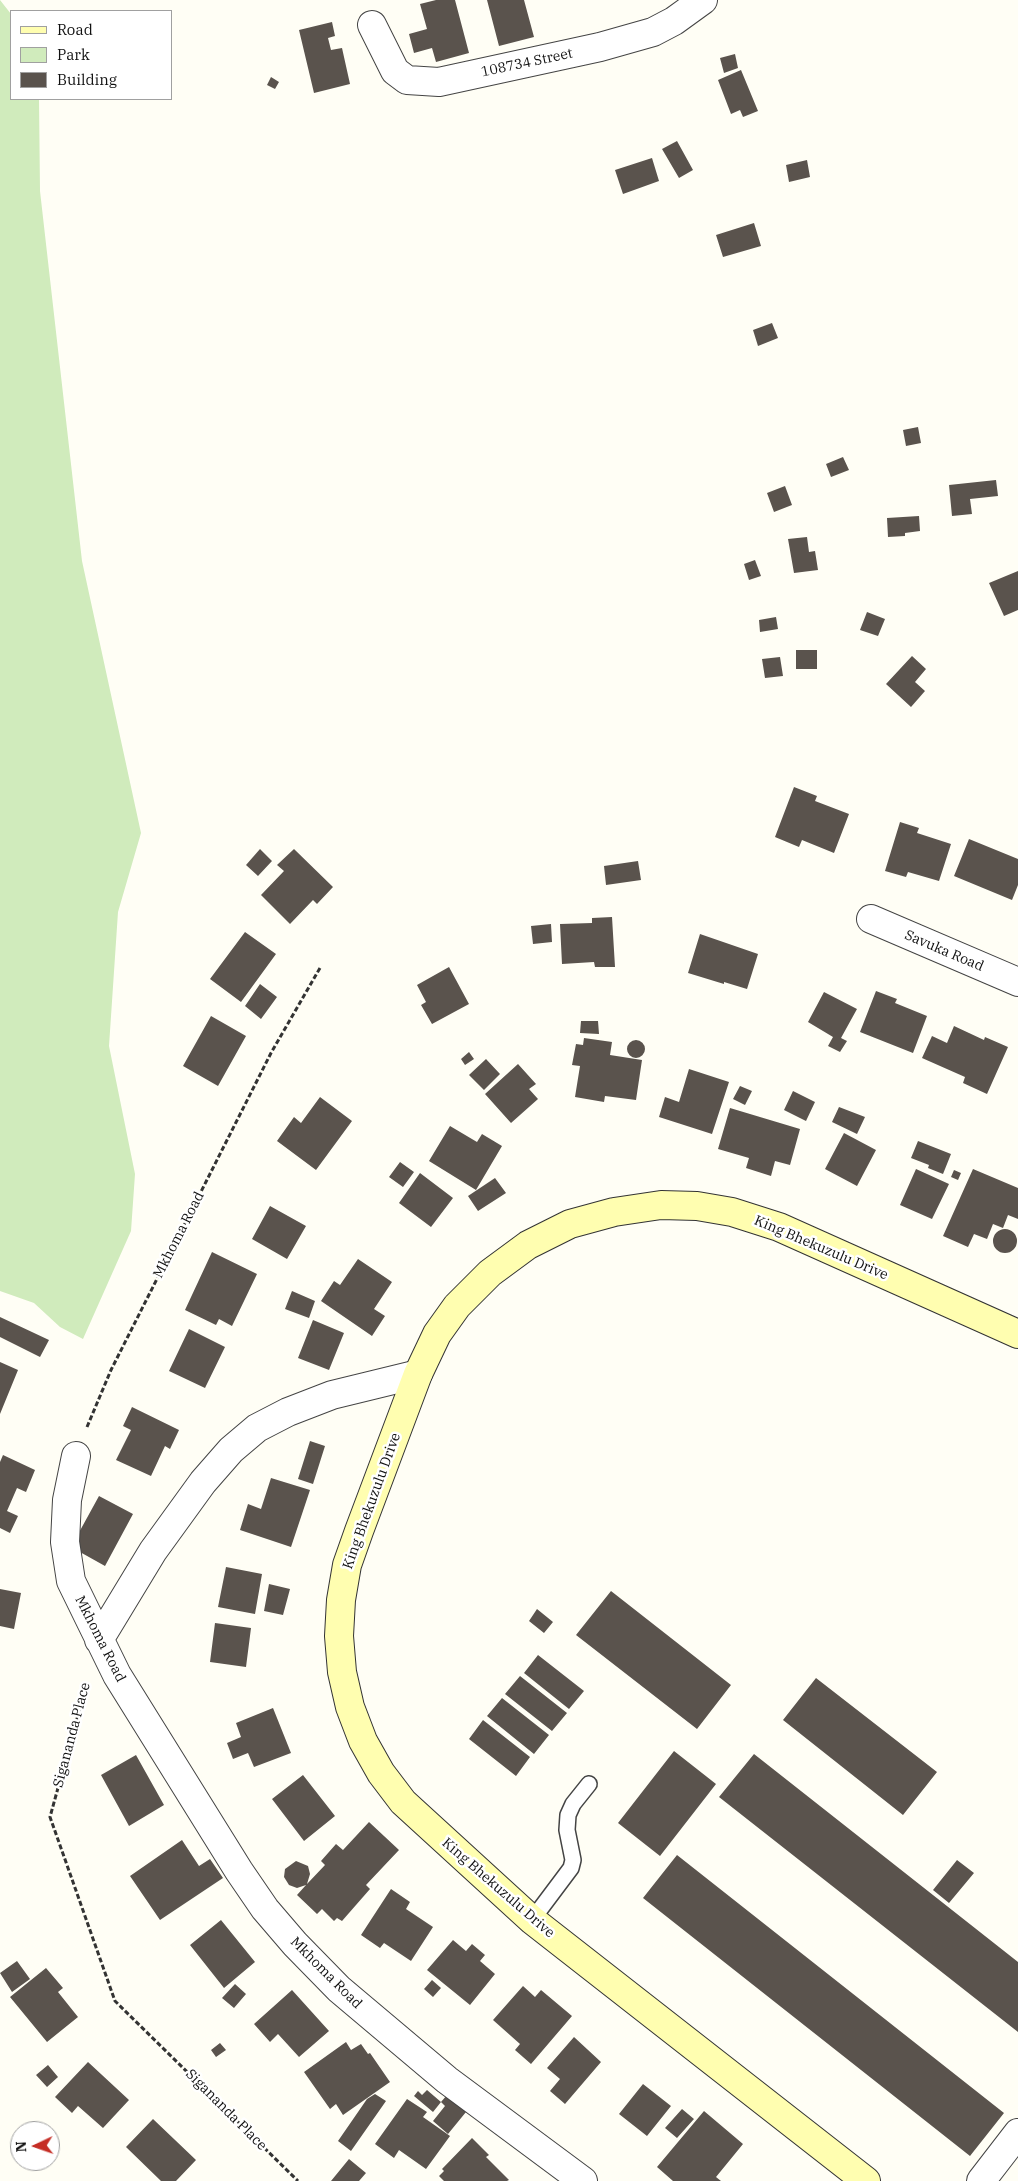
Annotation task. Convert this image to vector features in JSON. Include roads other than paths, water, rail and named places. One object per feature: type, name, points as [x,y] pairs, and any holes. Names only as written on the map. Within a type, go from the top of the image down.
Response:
[{"type":"street","name":"108734 Street","points":[[372,24],[395,71],[407,80],[438,82],[600,47],[653,32],[674,22],[703,0]]},
{"type":"street","name":"Savuka Road","points":[[871,919],[1018,982]]},
{"type":"street","name":"King Bhekuzulu Drive","points":[[866,2181],[532,1920],[403,1802],[381,1773],[363,1741],[350,1707],[342,1672],[339,1636],[340,1600],[348,1565],[418,1374],[437,1334],[457,1306],[490,1273],[528,1245],[570,1224],[614,1212],[662,1205],[697,1206],[732,1212],[779,1227],[1018,1334]]},
{"type":"street","points":[[99,1640],[153,1551],[203,1482],[231,1450],[257,1428],[288,1412],[332,1395],[418,1374]]},
{"type":"street","name":"Mkhoma Road","points":[[76,1456],[67,1500],[65,1542],[71,1581],[116,1675],[239,1871],[265,1909],[295,1944],[339,1989],[447,2080],[583,2181]]},
{"type":"street","points":[[981,2181],[1018,2133]]},
{"type":"lane","points":[[532,1920],[571,1868],[573,1860],[567,1830],[568,1815],[573,1804],[589,1784]]}]
